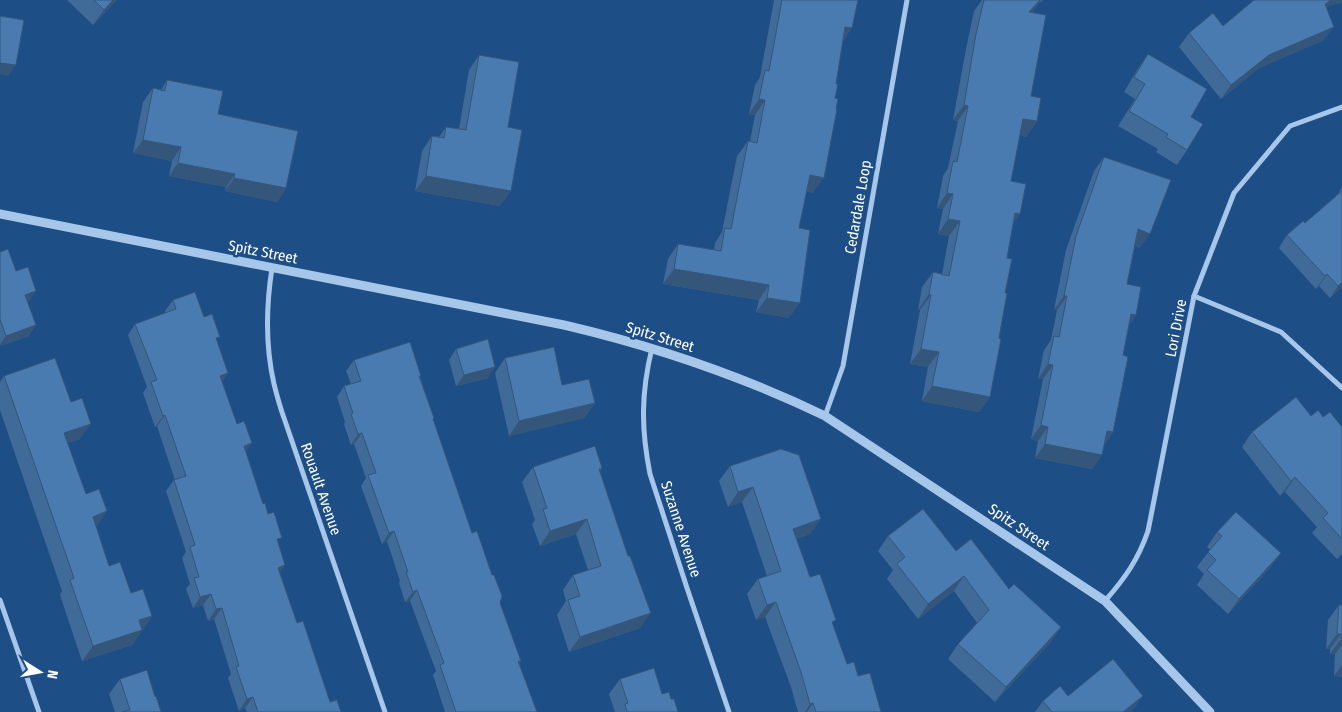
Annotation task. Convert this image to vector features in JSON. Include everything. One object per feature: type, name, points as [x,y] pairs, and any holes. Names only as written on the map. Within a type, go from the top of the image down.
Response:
[{"type":"street","name":"Cedardale Loop","points":[[826,416],[843,366],[907,0]]},
{"type":"street","name":"Lori Drive","points":[[1104,601],[1128,574],[1148,531],[1194,296],[1234,193],[1290,126],[1342,107]]},
{"type":"street","name":"Spitz Street","points":[[0,214],[535,319],[652,348],[751,383],[826,416],[1104,601],[1210,712]]},
{"type":"street","name":"Rouault Avenue","points":[[272,268],[266,326],[274,384],[384,712]]},
{"type":"street","points":[[1194,296],[1281,332],[1342,388]]},
{"type":"street","name":"Suzanne Avenue","points":[[652,348],[647,372],[643,415],[650,474],[686,588],[729,712]]},
{"type":"street","points":[[0,600],[39,712]]},
{"type":"building","points":[[94,0],[113,0],[104,10]]},
{"type":"building","points":[[782,0],[858,0],[852,28],[845,27],[836,84],[838,84],[835,98],[838,99],[837,109],[824,178],[810,175],[799,228],[810,230],[800,303],[767,298],[769,285],[674,269],[678,244],[721,251],[725,228],[731,229],[748,141],[757,143],[765,100],[759,99],[765,70],[769,71]]},
{"type":"building","points":[[984,0],[1040,0],[1029,12],[1046,15],[1031,96],[1041,98],[1037,121],[1023,119],[1011,181],[1026,184],[1020,214],[1015,213],[1007,258],[1012,259],[1005,293],[1007,293],[999,338],[1001,339],[990,397],[932,386],[939,352],[921,349],[931,295],[929,294],[933,272],[949,276],[960,221],[948,219],[953,194],[947,193],[953,161],[957,162],[968,106],[964,105]]},
{"type":"building","points":[[1254,0],[1329,0],[1325,4],[1334,27],[1269,55],[1231,85],[1189,33],[1213,13],[1223,26]]},
{"type":"building","points":[[0,16],[24,20],[16,65],[0,63]]},
{"type":"building","points":[[1148,54],[1207,89],[1191,117],[1203,124],[1187,150],[1166,137],[1168,134],[1129,111],[1145,84],[1134,77]]},
{"type":"building","points":[[479,55],[519,62],[508,127],[522,130],[511,191],[426,176],[432,136],[444,138],[446,127],[466,130]]},
{"type":"building","points":[[167,80],[223,91],[218,114],[298,131],[286,188],[234,178],[235,174],[178,163],[181,147],[143,140],[153,88],[165,91]]},
{"type":"building","points":[[1104,157],[1171,180],[1150,234],[1138,229],[1127,284],[1141,287],[1136,315],[1131,314],[1123,355],[1128,357],[1113,432],[1107,431],[1102,455],[1045,444],[1048,427],[1041,425],[1053,365],[1048,364],[1054,336],[1059,337],[1067,296],[1064,296],[1076,236]]},
{"type":"building","points":[[1342,191],[1342,282],[1338,286],[1327,274],[1325,276],[1287,235],[1303,221],[1305,223]]},
{"type":"building","points":[[8,249],[16,271],[28,267],[36,291],[25,295],[36,325],[6,336],[0,319],[0,252]]},
{"type":"building","points":[[195,292],[204,317],[212,314],[220,337],[216,338],[228,373],[220,376],[237,424],[244,421],[252,443],[244,446],[263,504],[265,503],[268,514],[274,512],[282,538],[277,539],[285,565],[278,568],[297,623],[303,621],[330,702],[337,700],[341,712],[258,712],[253,697],[247,699],[236,667],[239,666],[222,608],[216,609],[211,594],[200,597],[194,578],[199,577],[190,547],[195,545],[174,480],[186,476],[165,415],[163,416],[151,382],[157,380],[135,324],[176,309],[173,300]]},
{"type":"building","points":[[488,339],[495,367],[464,375],[456,349]]},
{"type":"building","points":[[410,342],[421,376],[419,376],[472,533],[477,531],[492,575],[494,575],[502,596],[500,603],[521,661],[518,661],[537,712],[456,712],[440,665],[444,663],[417,590],[413,592],[394,531],[389,533],[368,475],[376,473],[362,433],[358,434],[344,386],[361,381],[354,360]]},
{"type":"building","points":[[554,347],[562,385],[589,379],[595,403],[519,421],[505,358]]},
{"type":"building","points":[[55,358],[71,402],[82,398],[91,424],[64,433],[86,494],[99,489],[107,511],[93,517],[109,566],[120,562],[131,593],[143,589],[152,616],[139,620],[142,630],[93,646],[70,580],[74,578],[4,376]]},
{"type":"building","points":[[1296,397],[1311,416],[1318,410],[1323,417],[1330,412],[1342,427],[1342,539],[1323,518],[1328,513],[1295,477],[1291,481],[1252,432]]},
{"type":"building","points":[[595,446],[602,468],[599,469],[628,556],[630,556],[651,613],[580,637],[568,600],[580,596],[573,575],[601,566],[587,519],[550,531],[543,509],[547,508],[533,467]]},
{"type":"building","points":[[781,449],[799,455],[821,519],[793,529],[810,577],[820,574],[836,620],[832,622],[847,664],[854,662],[858,676],[870,673],[881,712],[816,712],[813,703],[810,704],[801,672],[776,602],[767,605],[758,579],[781,571],[753,487],[738,492],[730,466]]},
{"type":"building","points":[[923,509],[956,551],[971,539],[1009,589],[1014,584],[1061,627],[1006,687],[958,644],[989,610],[964,576],[928,604],[897,564],[905,557],[888,536]]},
{"type":"building","points":[[1236,512],[1281,553],[1239,599],[1207,570],[1216,560],[1208,552],[1222,536],[1217,532]]},
{"type":"building","points":[[1339,605],[1342,605],[1342,639],[1341,634],[1337,634]]},
{"type":"building","points":[[1113,659],[1143,696],[1123,712],[1052,712],[1043,701],[1060,686],[1068,696]]},
{"type":"building","points":[[654,668],[662,694],[669,692],[671,699],[674,699],[678,712],[627,712],[625,704],[628,703],[620,679]]},
{"type":"building","points":[[147,670],[161,712],[122,712],[130,710],[120,679]]}]
